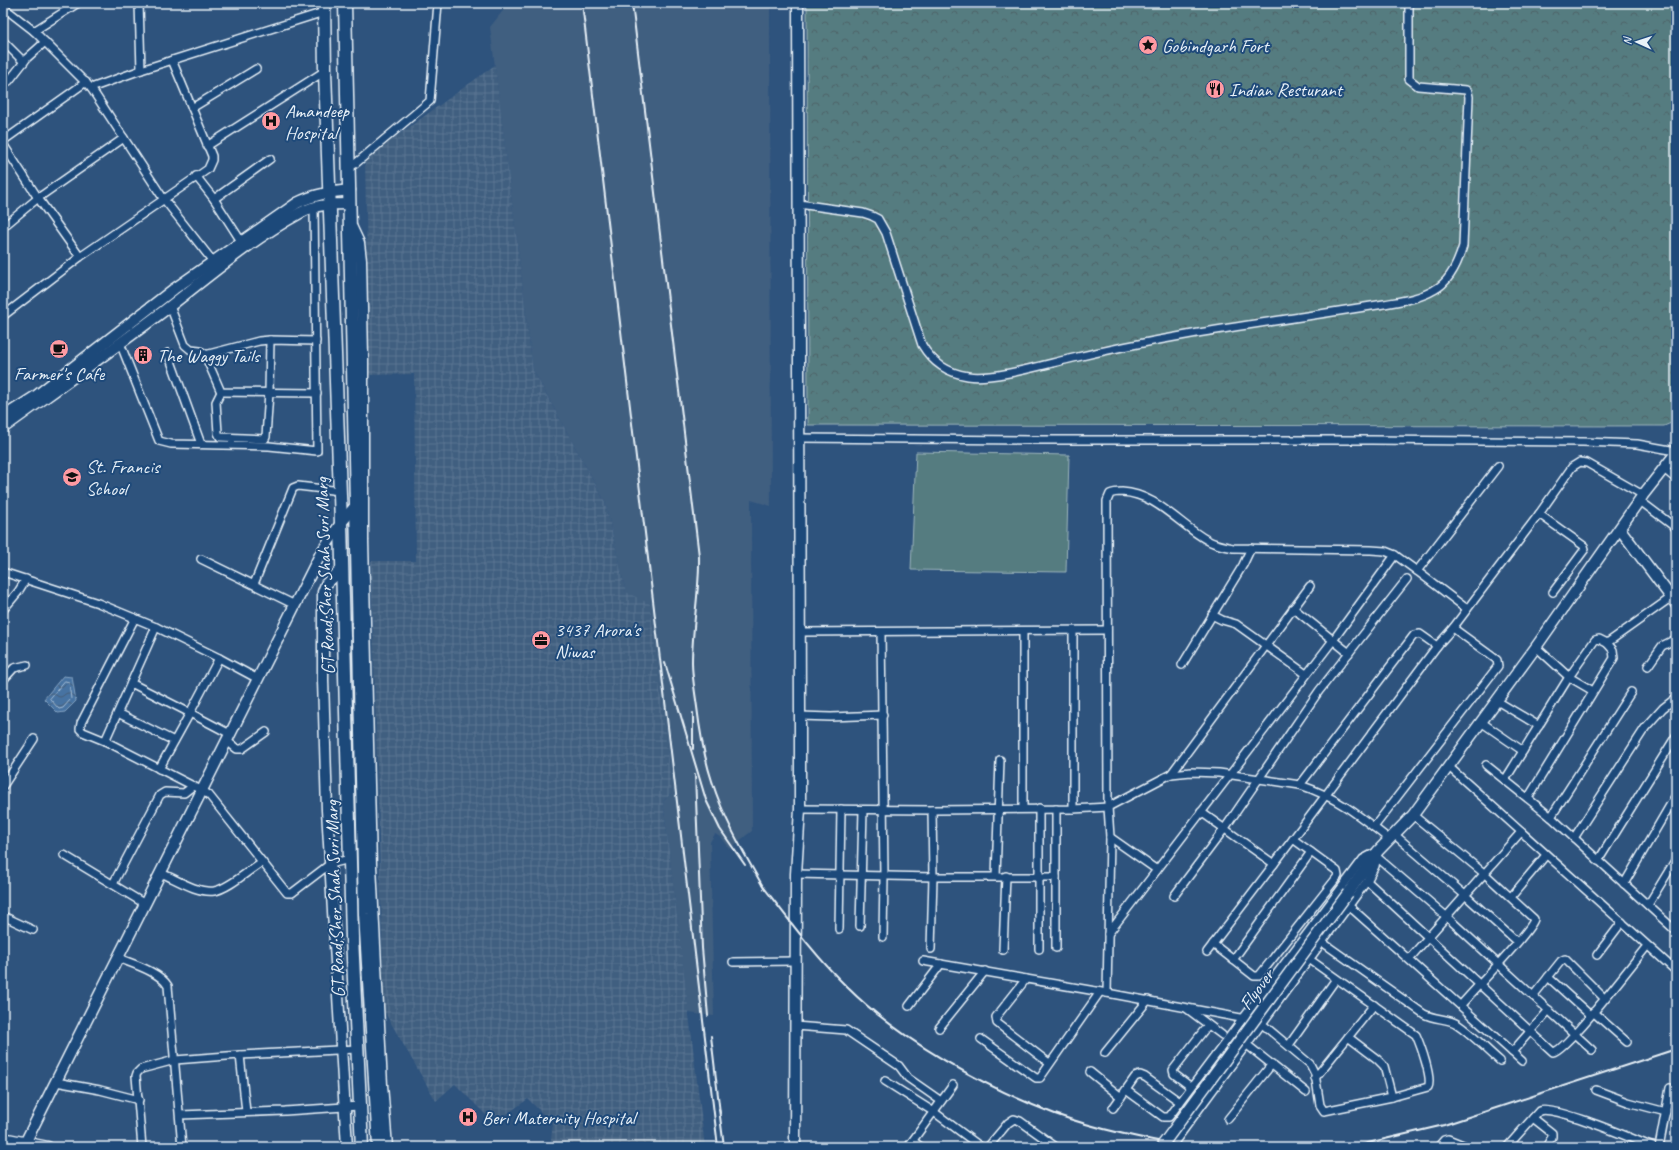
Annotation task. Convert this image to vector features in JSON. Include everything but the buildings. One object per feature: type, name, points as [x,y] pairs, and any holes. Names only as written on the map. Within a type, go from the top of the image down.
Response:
[{"type":"main road","name":"GT Road;Sher Shah Suri Marg","points":[[345,3],[365,914],[380,1147]]},
{"type":"main road","points":[[795,1147],[796,874],[800,809],[798,3]]},
{"type":"main road","name":"GT Road;Sher Shah Suri Marg","points":[[324,7],[329,198],[341,523],[350,859],[362,1147]]},
{"type":"main road","points":[[3,417],[36,396],[174,289],[247,247],[301,212],[314,207],[329,198],[350,190]]},
{"type":"main road","points":[[3,428],[170,306],[241,241],[297,203],[313,195],[350,204]]},
{"type":"main road","points":[[351,226],[360,243],[361,260],[364,548],[370,866],[382,1085],[387,1147]]},
{"type":"main road","name":"Flyover","points":[[1161,1147],[1348,893],[1393,837],[1413,815],[1536,647],[1641,497],[1676,452]]},
{"type":"main road","points":[[25,1145],[321,553],[341,523],[357,504]]},
{"type":"main road","points":[[1620,529],[1674,598]]},
{"type":"main road","points":[[342,569],[326,584],[323,592],[323,680],[330,864],[347,1147]]},
{"type":"main road","points":[[3,1138],[25,1145],[48,1147]]},
{"type":"street","points":[[34,31],[78,3]]},
{"type":"street","points":[[139,3],[141,70]]},
{"type":"street","points":[[349,167],[355,164],[430,101],[438,3]]},
{"type":"street","points":[[799,204],[863,213],[878,219],[886,233],[922,345],[928,355],[941,366],[956,373],[969,376],[991,375],[1031,368],[1118,347],[1178,335],[1352,309],[1409,299],[1426,294],[1435,290],[1449,277],[1460,258],[1463,246],[1469,97],[1466,90],[1418,86],[1409,80],[1409,3]]},
{"type":"street","points":[[3,7],[34,31],[89,85],[163,198],[216,265]]},
{"type":"street","points":[[80,257],[38,198],[3,142],[89,85],[172,60],[324,7]]},
{"type":"street","points":[[3,41],[24,62]]},
{"type":"street","points":[[9,81],[24,62],[45,42]]},
{"type":"street","points":[[3,316],[80,257],[163,198],[208,169],[212,156],[172,60]]},
{"type":"street","points":[[192,108],[256,70]]},
{"type":"street","points":[[207,146],[325,71]]},
{"type":"street","points":[[3,227],[38,198],[124,138]]},
{"type":"street","points":[[214,199],[270,159]]},
{"type":"street","points":[[196,176],[214,199],[241,241]]},
{"type":"street","points":[[120,343],[157,440],[161,443],[269,446],[317,451],[314,207]]},
{"type":"street","points":[[170,306],[187,348],[202,352],[221,392]]},
{"type":"street","points":[[221,392],[216,402],[218,435],[222,438],[263,440],[266,437],[270,340]]},
{"type":"street","points":[[205,356],[259,341],[316,341]]},
{"type":"street","points":[[168,352],[201,444]]},
{"type":"street","points":[[221,392],[317,393]]},
{"type":"street","points":[[799,438],[1583,442],[1637,444],[1676,452]]},
{"type":"street","points":[[1206,952],[1293,839],[1437,646],[1539,514],[1572,467],[1580,462],[1587,463],[1641,497],[1676,528]]},
{"type":"street","points":[[1418,570],[1498,466]]},
{"type":"street","points":[[1663,468],[1676,479]]},
{"type":"street","points":[[254,584],[293,488],[298,486],[340,491]]},
{"type":"street","points":[[981,1039],[1036,1078],[1040,1078],[1104,992],[1108,934],[1110,837],[1108,807],[1107,501],[1110,494],[1115,492],[1126,492],[1145,497],[1164,508],[1207,540],[1218,545],[1233,548],[1385,551],[1395,555],[1418,570],[1467,609]]},
{"type":"street","points":[[1539,514],[1584,546],[1585,549],[1553,592]]},
{"type":"street","points":[[1182,665],[1243,565],[1251,548]]},
{"type":"street","points":[[1108,934],[1334,639],[1395,555]]},
{"type":"street","points":[[201,559],[295,605]]},
{"type":"street","points":[[3,572],[135,618],[219,658],[258,679]]},
{"type":"street","points":[[3,610],[18,592],[26,579]]},
{"type":"street","points":[[1174,896],[1225,828],[1319,691],[1407,579]]},
{"type":"street","points":[[1171,774],[1310,586]]},
{"type":"street","points":[[1607,643],[1674,598]]},
{"type":"street","points":[[1293,608],[1334,639],[1349,653]]},
{"type":"street","points":[[1212,615],[1236,624],[1306,674]]},
{"type":"street","points":[[135,618],[81,723],[80,729],[83,732],[105,741],[209,795],[285,892],[290,894],[330,864],[350,859]]},
{"type":"street","points":[[105,741],[156,627]]},
{"type":"street","points":[[1374,827],[1498,666],[1498,660],[1452,628]]},
{"type":"street","points":[[799,632],[1107,630]]},
{"type":"street","points":[[1023,631],[1023,808]]},
{"type":"street","points":[[1073,631],[1073,809]]},
{"type":"street","points":[[881,632],[884,810],[883,937]]},
{"type":"street","points":[[1300,785],[1414,635],[1420,634],[1437,646]]},
{"type":"street","points":[[1505,780],[1569,677],[1595,640],[1600,639],[1607,643],[1614,653],[1614,658],[1528,798]]},
{"type":"street","points":[[1648,666],[1662,646],[1676,639]]},
{"type":"street","points":[[1536,647],[1569,677],[1593,691]]},
{"type":"street","points":[[159,769],[219,658]]},
{"type":"street","points":[[3,680],[14,668],[27,665]]},
{"type":"street","points":[[131,684],[190,714],[229,737],[237,749],[242,750],[266,732]]},
{"type":"street","points":[[1551,817],[1631,692]]},
{"type":"street","points":[[1574,838],[1645,728],[1662,708],[1676,698]]},
{"type":"street","points":[[1496,701],[1539,726]]},
{"type":"street","points":[[118,713],[174,741]]},
{"type":"street","points":[[800,716],[883,716]]},
{"type":"street","points":[[1481,722],[1523,751]]},
{"type":"street","points":[[1598,861],[1676,736]]},
{"type":"street","points":[[3,786],[34,739]]},
{"type":"street","points":[[996,876],[1000,760]]},
{"type":"street","points":[[1486,764],[1551,817],[1598,861],[1676,929]]},
{"type":"street","points":[[1448,766],[1676,972]]},
{"type":"street","points":[[800,809],[932,810],[1023,808],[1073,809],[1108,807],[1171,774],[1206,772],[1300,785],[1326,794],[1344,804],[1374,827],[1393,837],[1466,896],[1517,942]]},
{"type":"street","points":[[112,884],[160,795],[164,792],[184,793],[193,786]]},
{"type":"street","points":[[1624,884],[1676,795]]},
{"type":"street","points":[[1039,808],[1039,949]]},
{"type":"street","points":[[1056,808],[1056,948]]},
{"type":"street","points":[[839,929],[841,809]]},
{"type":"street","points":[[860,926],[863,810]]},
{"type":"street","points":[[931,950],[933,877],[932,810]]},
{"type":"street","points":[[1201,812],[1274,864]]},
{"type":"street","points":[[1413,815],[1485,874],[1534,919],[1533,924],[1461,1005]]},
{"type":"street","points":[[1409,959],[1521,832]]},
{"type":"street","points":[[1110,837],[1157,870]]},
{"type":"street","points":[[1213,944],[1254,976],[1259,976],[1338,876],[1337,871],[1293,839]]},
{"type":"street","points":[[1234,960],[1311,852]]},
{"type":"street","points":[[64,855],[145,904]]},
{"type":"street","points":[[1171,1147],[1308,959],[1367,881],[1375,866],[1378,855]]},
{"type":"street","points":[[1378,855],[1592,1050]]},
{"type":"street","points":[[1126,1090],[1166,1118],[1169,1117],[1363,859],[1378,855]]},
{"type":"street","points":[[1511,897],[1546,855]]},
{"type":"street","points":[[1648,905],[1676,859]]},
{"type":"street","points":[[161,873],[197,889],[213,891],[224,887],[262,862]]},
{"type":"street","points":[[796,874],[840,876],[1056,877]]},
{"type":"street","points":[[1003,950],[1006,876]]},
{"type":"street","points":[[1367,881],[1530,1032],[1551,1051],[1555,1052],[1575,1034],[1647,946]]},
{"type":"street","points":[[1349,906],[1522,1061]]},
{"type":"street","points":[[3,916],[33,930]]},
{"type":"street","points":[[1597,955],[1622,922]]},
{"type":"street","points":[[1322,942],[1424,1014],[1436,1019],[1446,1020],[1457,1024],[1500,1061]]},
{"type":"street","points":[[118,958],[157,975],[165,981],[168,986],[182,1147]]},
{"type":"street","points":[[923,960],[1148,1000],[1261,1023],[1310,1064],[1315,1078],[1320,1105],[1324,1111],[1392,1097],[1428,1087],[1430,1079],[1416,1035],[1308,959]]},
{"type":"street","points":[[1533,996],[1561,961],[1565,959],[1604,998]]},
{"type":"street","points":[[733,962],[795,961]]},
{"type":"street","points":[[909,1006],[941,964]]},
{"type":"street","points":[[939,1028],[985,971]]},
{"type":"street","points":[[1548,977],[1627,1042]]},
{"type":"street","points":[[1026,979],[996,1017],[997,1023],[1050,1063]]},
{"type":"street","points":[[1289,1046],[1336,979]]},
{"type":"street","points":[[1105,1053],[1148,1000]]},
{"type":"street","points":[[1315,1078],[1374,1005]]},
{"type":"street","points":[[1185,1007],[1222,1035]]},
{"type":"street","points":[[1512,1052],[1549,1010]]},
{"type":"street","points":[[1191,1087],[1174,1074],[1173,1070],[1208,1025]]},
{"type":"street","points":[[795,1026],[846,1030],[899,1066],[908,1078],[941,1101]]},
{"type":"street","points":[[1348,1037],[1384,1066],[1392,1097]]},
{"type":"street","points":[[1246,1044],[1306,1092]]},
{"type":"street","points":[[142,1147],[136,1076],[138,1071],[175,1060],[357,1049]]},
{"type":"street","points":[[240,1055],[246,1112]]},
{"type":"street","points":[[1228,1119],[1272,1064]]},
{"type":"street","points":[[1090,1072],[1121,1097]]},
{"type":"street","points":[[1114,1108],[1135,1077],[1143,1076],[1180,1102]]},
{"type":"street","points":[[885,1081],[934,1112],[981,1147]]},
{"type":"street","points":[[56,1082],[100,1090],[139,1100]]},
{"type":"street","points":[[908,1147],[953,1086]]},
{"type":"street","points":[[1659,1147],[1670,1088]]},
{"type":"street","points":[[1596,1090],[1628,1102],[1666,1112]]},
{"type":"street","points":[[180,1115],[360,1106]]},
{"type":"street","points":[[1507,1147],[1539,1111],[1549,1111],[1593,1124],[1653,1147]]},
{"type":"street","points":[[1533,1118],[1552,1133],[1549,1146]]},
{"type":"street","points":[[988,1147],[1008,1123],[1014,1119],[1020,1121],[1056,1147]]},
{"type":"street","points":[[1438,1147],[1444,1140],[1448,1139],[1468,1147]]},
{"type":"street","points":[[913,1141],[921,1147]]},
{"type":"shaded area","points":[[509,3],[770,3],[771,506],[751,500],[752,831],[729,849],[720,837],[715,834],[710,842],[714,1016],[688,1013],[663,801],[672,793],[605,502],[533,370],[490,27]]},
{"type":"shaded area","points":[[495,65],[533,370],[605,502],[626,592],[650,604],[672,793],[663,801],[705,1147],[550,1147],[553,1124],[528,1099],[494,1123],[455,1084],[436,1101],[384,1011],[371,561],[416,561],[414,374],[369,375],[365,159]]},
{"type":"green space","name":"Gobindgarh Fort","points":[[807,3],[1676,3],[1676,421],[1664,426],[808,425]]},
{"type":"green space","points":[[916,452],[1069,455],[1066,572],[911,570]]},
{"type":"water","points":[[63,676],[72,677],[76,701],[65,712],[58,713],[44,699]]},
{"type":"railway","points":[[582,3],[718,1147]]},
{"type":"railway","points":[[632,3],[699,556],[692,662],[699,726],[709,772],[723,810],[765,890]]},
{"type":"railway","points":[[665,663],[706,800],[720,829],[745,865]]},
{"type":"railway","points":[[693,713],[693,749]]},
{"type":"railway","points":[[695,775],[702,948],[708,1016]]},
{"type":"railway","points":[[762,885],[814,951],[847,987],[892,1026],[945,1061],[1028,1103],[1072,1120],[1139,1137],[1190,1147]]},
{"type":"railway","points":[[711,1036],[720,1113]]},
{"type":"railway","points":[[1351,1147],[1444,1125],[1676,1049]]},
{"type":"railway","points":[[719,1109],[724,1147]]},
{"type":"place","name":"Gobindgarh Fort","points":[[1148,45]]},
{"type":"place","name":"Indian Resturant","points":[[1215,89]]},
{"type":"place","name":"Amandeep Hospital","points":[[271,121]]},
{"type":"place","name":"Farmer's Cafe","points":[[59,349]]},
{"type":"place","name":"The Waggy Tails","points":[[143,355]]},
{"type":"place","name":"St. Francis School","points":[[72,477]]},
{"type":"place","name":"3437 Arora's Niwas","points":[[541,640]]},
{"type":"place","name":"Beri Maternity Hospital","points":[[468,1117]]}]
